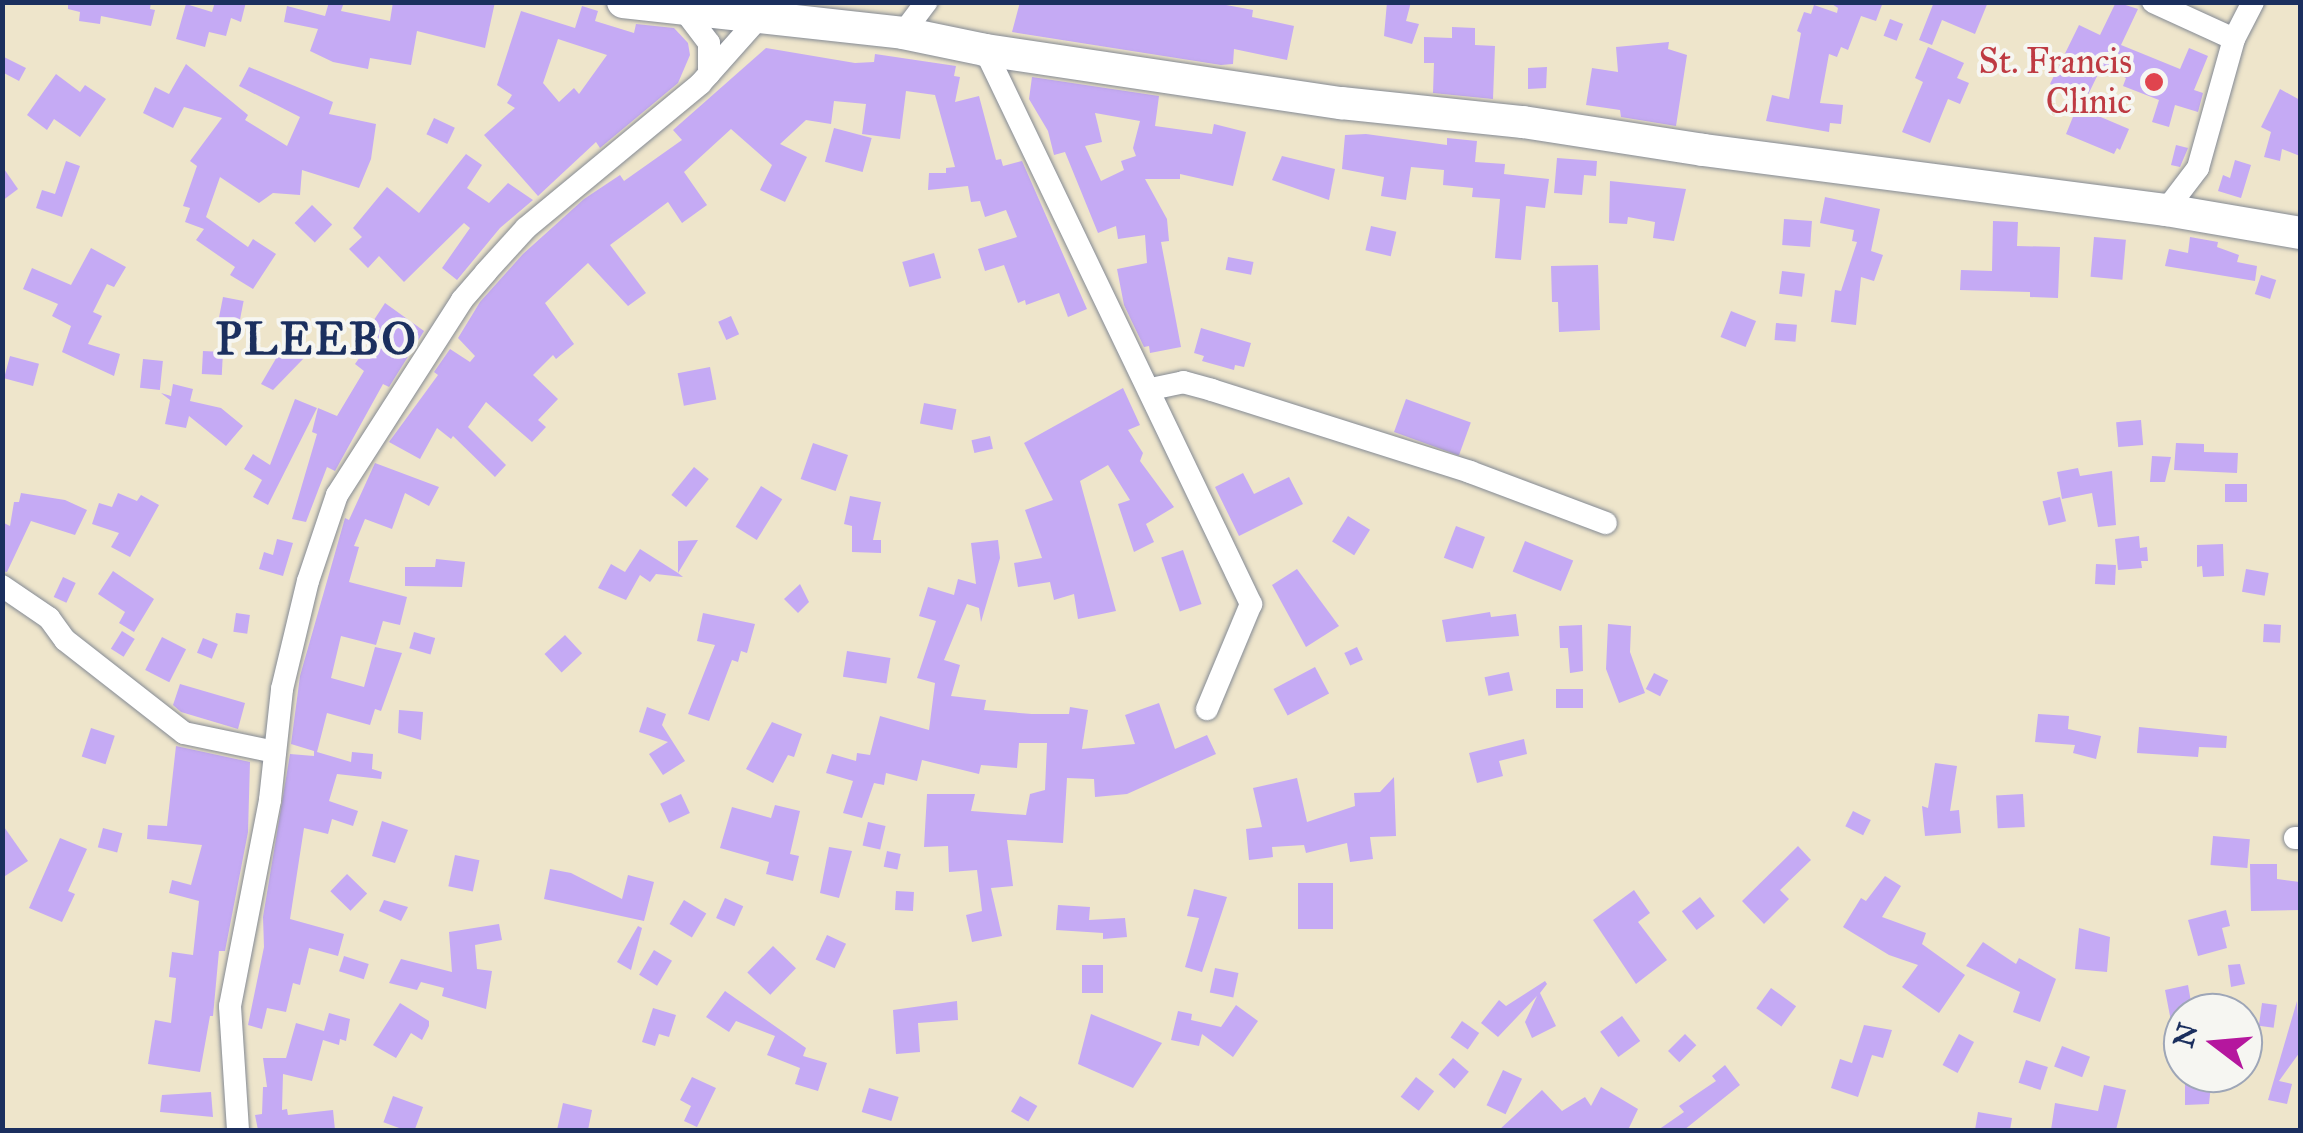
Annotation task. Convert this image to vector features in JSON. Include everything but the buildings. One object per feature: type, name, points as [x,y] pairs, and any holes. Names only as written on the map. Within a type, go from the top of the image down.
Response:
[{"type":"highway","points":[[623,2],[904,32],[985,50],[1340,103],[1523,122],[1702,150],[2166,210],[2300,233]]},
{"type":"street","points":[[904,32],[926,2]]},
{"type":"street","points":[[2153,2],[2234,39]]},
{"type":"street","points":[[2166,210],[2198,168],[2234,39],[2254,2]]},
{"type":"street","points":[[684,10],[710,43],[709,74]]},
{"type":"street","points":[[238,1130],[230,1006],[294,632],[337,495],[462,300],[526,228],[709,74],[758,19]]},
{"type":"street","points":[[985,50],[1251,604],[1207,709]]},
{"type":"street","points":[[1150,388],[1183,382],[1212,390],[1470,472],[1606,523]]},
{"type":"street","points":[[2,586],[49,618],[65,640],[184,733],[275,752]]},
{"type":"place","name":"St. Francis Clinic","points":[[2154,82]]},
{"type":"district","name":"PLEEBO","points":[[317,339]]}]
